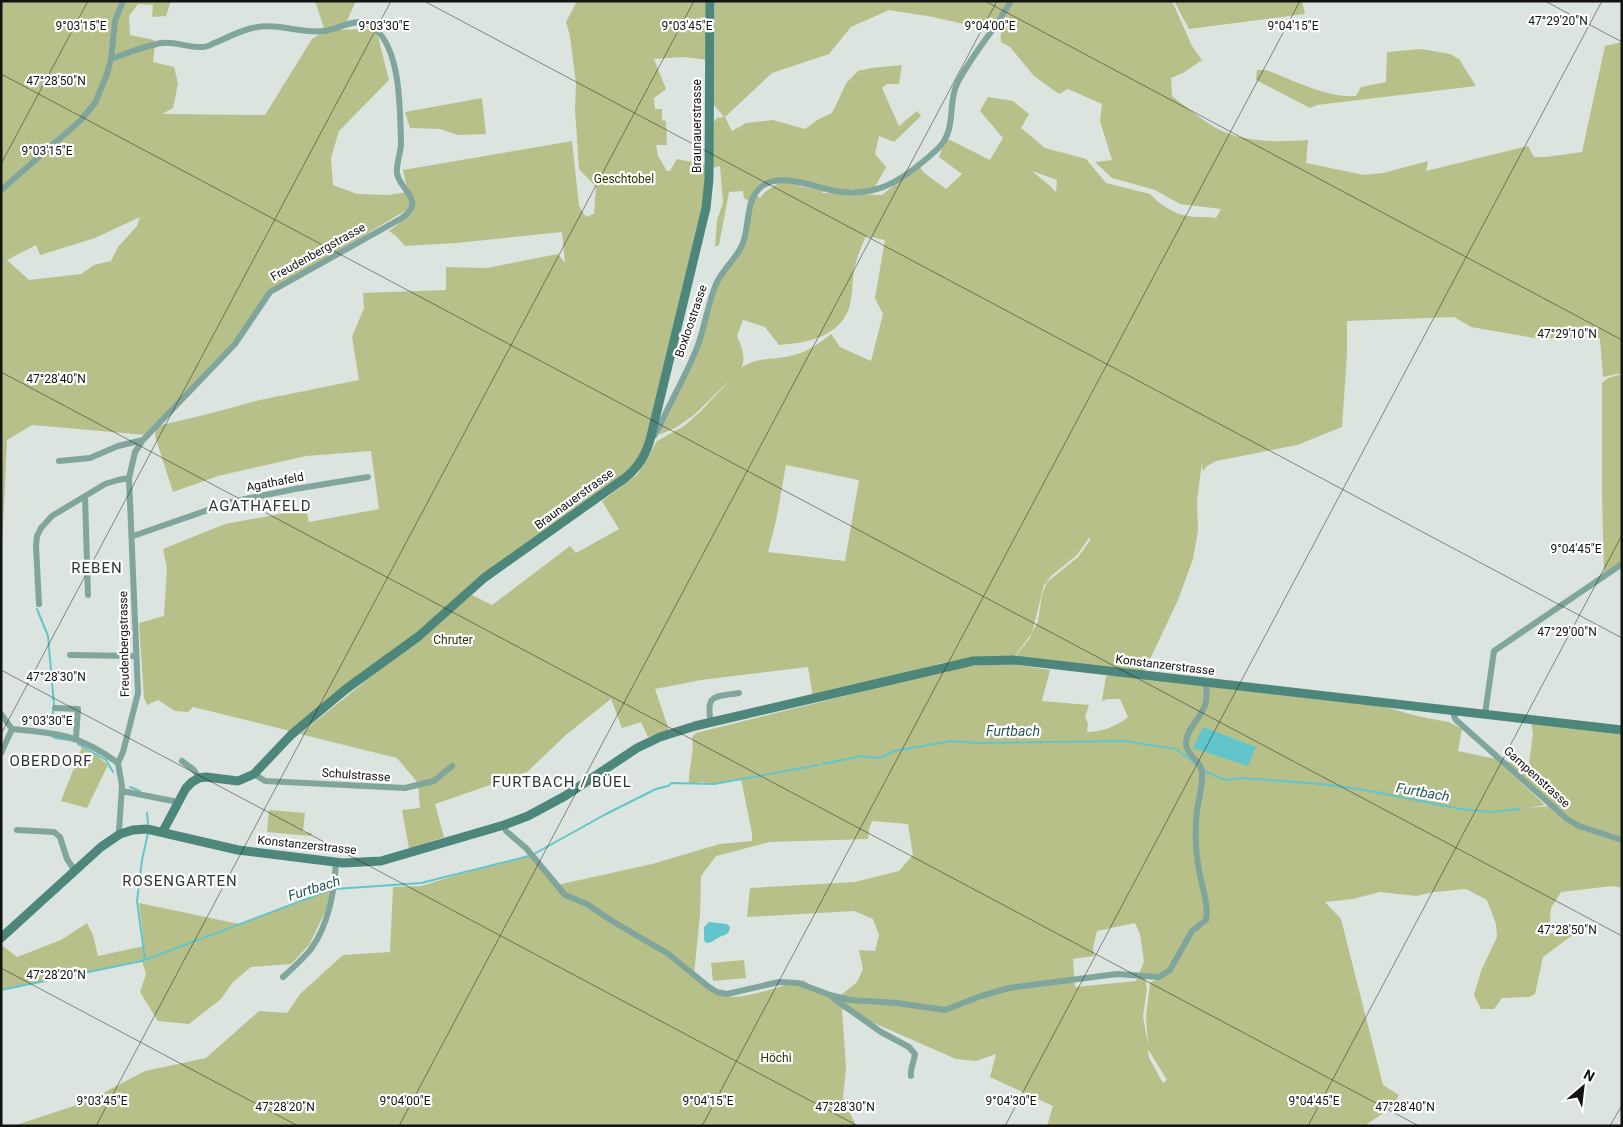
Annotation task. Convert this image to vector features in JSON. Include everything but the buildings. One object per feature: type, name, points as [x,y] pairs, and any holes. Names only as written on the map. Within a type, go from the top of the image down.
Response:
[{"type":"main road","name":"Braunauerstrasse","points":[[254,774],[291,736],[346,689],[419,636],[484,578],[628,475],[643,457],[651,436],[706,208],[709,179],[710,1]]},
{"type":"main road","name":"Konstanzerstrasse","points":[[1,938],[108,841],[120,834],[143,829],[163,831],[219,847],[336,863],[381,861],[504,825],[528,816],[551,804],[627,754],[672,733],[950,665],[980,660],[1013,660],[1622,730]]},
{"type":"main road","points":[[163,831],[189,785],[199,778],[208,777],[234,781],[254,774]]},
{"type":"street","points":[[1,190],[89,112],[101,91],[111,59],[115,21],[123,1]]},
{"type":"street","name":"Boxloostrasse","points":[[651,436],[654,436],[659,428],[696,349],[718,280],[742,244],[750,206],[758,190],[769,183],[785,180],[842,192],[862,192],[887,186],[908,174],[943,143],[950,127],[952,97],[957,84],[982,43],[998,24],[1011,1]]},
{"type":"street","name":"Freudenbergstrasse","points":[[111,59],[162,43],[205,48],[255,27],[274,26],[313,32],[331,30],[355,22],[368,23],[384,39],[394,62],[401,146],[397,174],[412,200],[410,210],[402,218],[270,292],[235,344],[142,440],[135,452],[130,478],[137,699],[123,752],[118,763],[122,791],[120,834]]},
{"type":"street","points":[[59,461],[90,458],[118,446],[130,445],[142,440]]},
{"type":"street","name":"Agathafeld","points":[[132,536],[231,502],[368,477]]},
{"type":"street","points":[[39,604],[36,546],[38,536],[46,521],[105,484],[130,478]]},
{"type":"street","points":[[85,497],[88,596]]},
{"type":"street","points":[[1485,714],[1494,651],[1622,564]]},
{"type":"street","points":[[70,655],[136,656]]},
{"type":"street","points":[[504,825],[506,831],[526,848],[565,894],[587,904],[667,953],[717,992],[727,994],[779,982],[798,983],[850,1000],[897,1003],[945,1010],[981,996],[1009,988],[1117,974],[1159,977],[1170,970],[1192,931],[1206,920],[1207,912],[1198,862],[1196,838],[1202,769],[1197,760],[1188,751],[1186,744],[1190,730],[1205,706],[1206,682]]},
{"type":"street","points":[[711,723],[709,704],[711,700],[715,697],[739,693]]},
{"type":"street","points":[[55,708],[78,709],[76,738]]},
{"type":"street","name":"Gampenstrasse","points":[[1455,710],[1454,716],[1456,720],[1567,819],[1579,826],[1622,840]]},
{"type":"street","points":[[1,714],[12,729],[53,733],[76,738],[101,751],[118,763]]},
{"type":"street","points":[[1,753],[12,729]]},
{"type":"street","points":[[182,761],[194,770],[199,778]]},
{"type":"street","name":"Schulstrasse","points":[[254,774],[265,781],[405,788],[434,781],[452,766]]},
{"type":"street","points":[[122,791],[178,802]]},
{"type":"street","points":[[17,830],[50,831],[58,834],[67,859],[75,870]]},
{"type":"street","points":[[283,977],[308,952],[326,919],[333,893],[336,863]]},
{"type":"street","points":[[830,995],[881,1032],[909,1047],[915,1054],[910,1071],[911,1076]]},
{"type":"green space","name":"Geschtobel","points":[[1,1],[171,1],[166,16],[152,17],[153,5],[138,4],[129,16],[130,35],[154,40],[153,62],[174,67],[178,83],[173,108],[162,114],[265,115],[312,39],[325,31],[315,1],[356,1],[345,25],[328,30],[376,29],[389,80],[339,131],[331,158],[333,185],[357,194],[388,195],[408,192],[403,170],[572,141],[579,206],[586,217],[594,214],[596,187],[579,169],[575,109],[576,84],[570,36],[566,22],[577,1],[710,1],[710,60],[683,57],[654,59],[666,89],[654,98],[655,109],[662,109],[662,120],[666,121],[667,145],[656,145],[658,156],[667,171],[670,171],[677,159],[707,165],[706,192],[645,447],[642,454],[625,474],[442,612],[294,732],[193,707],[188,712],[175,711],[158,700],[147,705],[144,698],[139,623],[164,616],[167,568],[163,549],[225,524],[306,509],[309,522],[379,509],[371,451],[306,456],[218,476],[173,492],[155,436],[156,427],[146,435],[32,425],[7,440],[1,570]],"holes":[[[410,208],[401,221],[389,231],[405,246],[456,243],[562,232],[565,263],[558,254],[487,268],[446,267],[446,290],[363,293],[364,308],[352,337],[359,380],[260,400],[158,426],[244,332],[274,289]],[[140,217],[137,226],[118,247],[111,261],[94,265],[81,274],[29,280],[7,260],[36,245],[40,255],[95,238]]]},
{"type":"green space","name":"Chruter","points":[[715,1],[1011,1],[992,30],[969,18],[965,18],[969,19],[964,24],[889,10],[851,27],[829,54],[772,73],[725,117],[732,131],[746,123],[773,120],[805,129],[832,113],[847,82],[858,71],[902,65],[899,84],[887,84],[882,88],[899,126],[917,111],[921,116],[894,142],[879,136],[875,154],[886,167],[875,187],[847,189],[802,181],[799,186],[824,191],[822,193],[882,195],[919,165],[923,172],[946,189],[962,174],[939,157],[946,138],[990,160],[1003,138],[980,111],[988,97],[1013,101],[1029,114],[1021,128],[1045,148],[1086,159],[1106,183],[1150,194],[1167,208],[1183,215],[1216,218],[1221,209],[1180,204],[1155,190],[1112,178],[1095,162],[1112,160],[1100,121],[1102,104],[1068,89],[1059,94],[1034,76],[1010,47],[1001,42],[1002,26],[1014,1],[1172,1],[1192,46],[1202,60],[1183,73],[1171,78],[1172,96],[1205,121],[1227,133],[1249,139],[1308,140],[1306,163],[1364,175],[1383,173],[1428,161],[1426,171],[1528,146],[1534,157],[1582,152],[1605,46],[1622,42],[1622,373],[1603,377],[1600,339],[1586,329],[1585,336],[1540,339],[1471,327],[1454,317],[1347,321],[1347,354],[1342,427],[1297,445],[1216,461],[1207,466],[1203,471],[1202,463],[1197,500],[1198,531],[1193,559],[1178,600],[1144,672],[1020,658],[1017,654],[1032,633],[1014,657],[970,658],[942,663],[813,698],[808,667],[701,680],[655,689],[669,730],[648,737],[641,722],[622,728],[611,699],[567,734],[527,772],[435,804],[444,837],[409,849],[402,810],[420,808],[418,783],[397,758],[300,734],[472,595],[492,605],[570,546],[576,553],[619,529],[602,501],[638,474],[657,441],[684,426],[734,376],[694,415],[675,428],[659,435],[696,355],[719,282],[741,250],[753,205],[744,198],[743,191],[729,192],[719,245],[715,247],[717,220],[723,203],[720,166],[712,168],[713,123],[717,118],[724,117],[714,105]],"holes":[[[1032,171],[1057,180],[1056,192]],[[771,179],[777,184],[760,198],[753,193],[760,183]],[[866,236],[885,240],[875,298],[883,314],[871,361],[840,347],[831,334],[817,345],[796,355],[759,360],[741,368],[743,356],[737,336],[743,320],[765,327],[779,345],[799,343],[819,337],[836,327],[843,320],[850,306],[854,269]],[[786,465],[859,480],[845,561],[768,552],[776,521]],[[1089,538],[1091,539],[1078,557],[1047,582],[1042,595],[1038,621],[1032,633],[1044,585],[1051,576],[1077,555]]]},
{"type":"green space","points":[[1174,1],[1302,1],[1305,14],[1189,29]]},
{"type":"green space","points":[[1421,49],[1450,54],[1459,59],[1476,86],[1317,105],[1310,108],[1256,80],[1257,70],[1266,70],[1322,91],[1345,96],[1356,96],[1361,87],[1386,82],[1387,52]]},
{"type":"green space","points":[[482,98],[486,134],[458,135],[440,129],[410,128],[405,112]]},
{"type":"green space","points":[[1622,374],[1622,564],[1604,576],[1602,383],[1608,378]]},
{"type":"green space","name":"Höchi","points":[[988,664],[1011,664],[1050,670],[1042,701],[1089,705],[1085,717],[1088,724],[1087,732],[1109,728],[1128,717],[1120,699],[1102,701],[1106,676],[1112,675],[1385,707],[1421,717],[1449,722],[1462,729],[1458,751],[1496,759],[1545,805],[1528,808],[1551,806],[1501,761],[1529,765],[1533,733],[1530,719],[1618,729],[1622,725],[1622,888],[1612,886],[1561,892],[1551,908],[1549,933],[1574,934],[1543,957],[1535,994],[1529,997],[1502,998],[1494,1009],[1481,1009],[1474,995],[1481,971],[1497,937],[1496,924],[1487,900],[1466,889],[1416,896],[1380,892],[1353,899],[1325,902],[1341,919],[1383,1085],[1399,1095],[1393,1107],[1367,1124],[1368,1126],[1047,1126],[1053,1106],[990,1077],[996,1054],[976,1061],[956,1059],[842,1009],[846,1068],[843,1098],[856,1126],[13,1126],[86,1102],[145,1071],[206,1058],[259,1011],[287,1013],[300,994],[343,955],[390,952],[393,887],[421,886],[529,856],[557,885],[652,864],[720,844],[752,841],[741,779],[714,784],[703,782],[689,784],[693,748],[692,737],[696,733],[957,668]],"holes":[[[872,821],[908,824],[913,855],[899,871],[855,882],[750,888],[747,917],[854,911],[873,919],[879,935],[875,951],[859,950],[863,969],[857,982],[834,1001],[803,980],[752,994],[733,997],[717,992],[694,974],[700,915],[701,876],[716,856],[770,842],[868,839]],[[1135,923],[1140,934],[1144,962],[1136,981],[1075,987],[1073,959],[1094,956],[1093,948],[1097,931]],[[1145,976],[1158,978],[1150,983],[1146,1016],[1148,1046],[1143,1016],[1147,989]],[[1148,1049],[1167,1080],[1163,1083],[1149,1058]]]},
{"type":"green space","points":[[82,747],[108,765],[87,808],[61,801]]},
{"type":"green space","points":[[269,810],[305,813],[303,832],[312,833],[311,836],[267,832]]},
{"type":"green space","points":[[330,890],[327,908],[309,945],[291,964],[251,967],[233,982],[221,999],[189,1024],[158,1021],[140,992],[146,974],[142,961],[1,990],[1,948],[3,946],[17,957],[61,940],[87,923],[93,935],[98,956],[144,946],[139,903],[239,924]]},
{"type":"green space","points":[[744,960],[746,978],[713,981],[711,963]]},
{"type":"water","points":[[1203,727],[1256,747],[1248,766],[1193,748]]},
{"type":"water","points":[[709,922],[727,924],[730,927],[729,932],[712,942],[706,943],[704,940],[704,927]]},
{"type":"waterway","points":[[37,609],[48,636],[54,705],[51,727]]},
{"type":"waterway","points":[[52,736],[69,740]]},
{"type":"waterway","name":"Furtbach","points":[[823,764],[862,756],[880,758],[894,751],[951,741],[976,743],[1124,741],[1176,749],[1196,764]]},
{"type":"waterway","points":[[78,744],[106,760],[113,772]]},
{"type":"waterway","name":"Furtbach","points":[[534,854],[606,814],[672,783],[714,784],[819,765]]},
{"type":"waterway","name":"Furtbach","points":[[1205,771],[1225,780],[1242,778],[1321,784],[1359,789],[1461,809],[1490,812],[1520,809]]},
{"type":"waterway","points":[[130,787],[140,791]]},
{"type":"waterway","points":[[147,813],[148,823]]},
{"type":"waterway","points":[[142,961],[145,958],[137,901],[142,860],[148,833]]},
{"type":"waterway","name":"Furtbach","points":[[335,889],[421,883],[529,856]]},
{"type":"waterway","name":"Furtbach","points":[[1,990],[142,961],[330,890]]},
{"type":"district","name":"AGATHAFELD","points":[[260,506]]},
{"type":"district","name":"REBEN","points":[[97,568]]},
{"type":"district","name":"OBERDORF","points":[[51,761]]},
{"type":"district","name":"FURTBACH / BÜEL","points":[[562,782]]},
{"type":"district","name":"ROSENGARTEN","points":[[180,881]]}]
